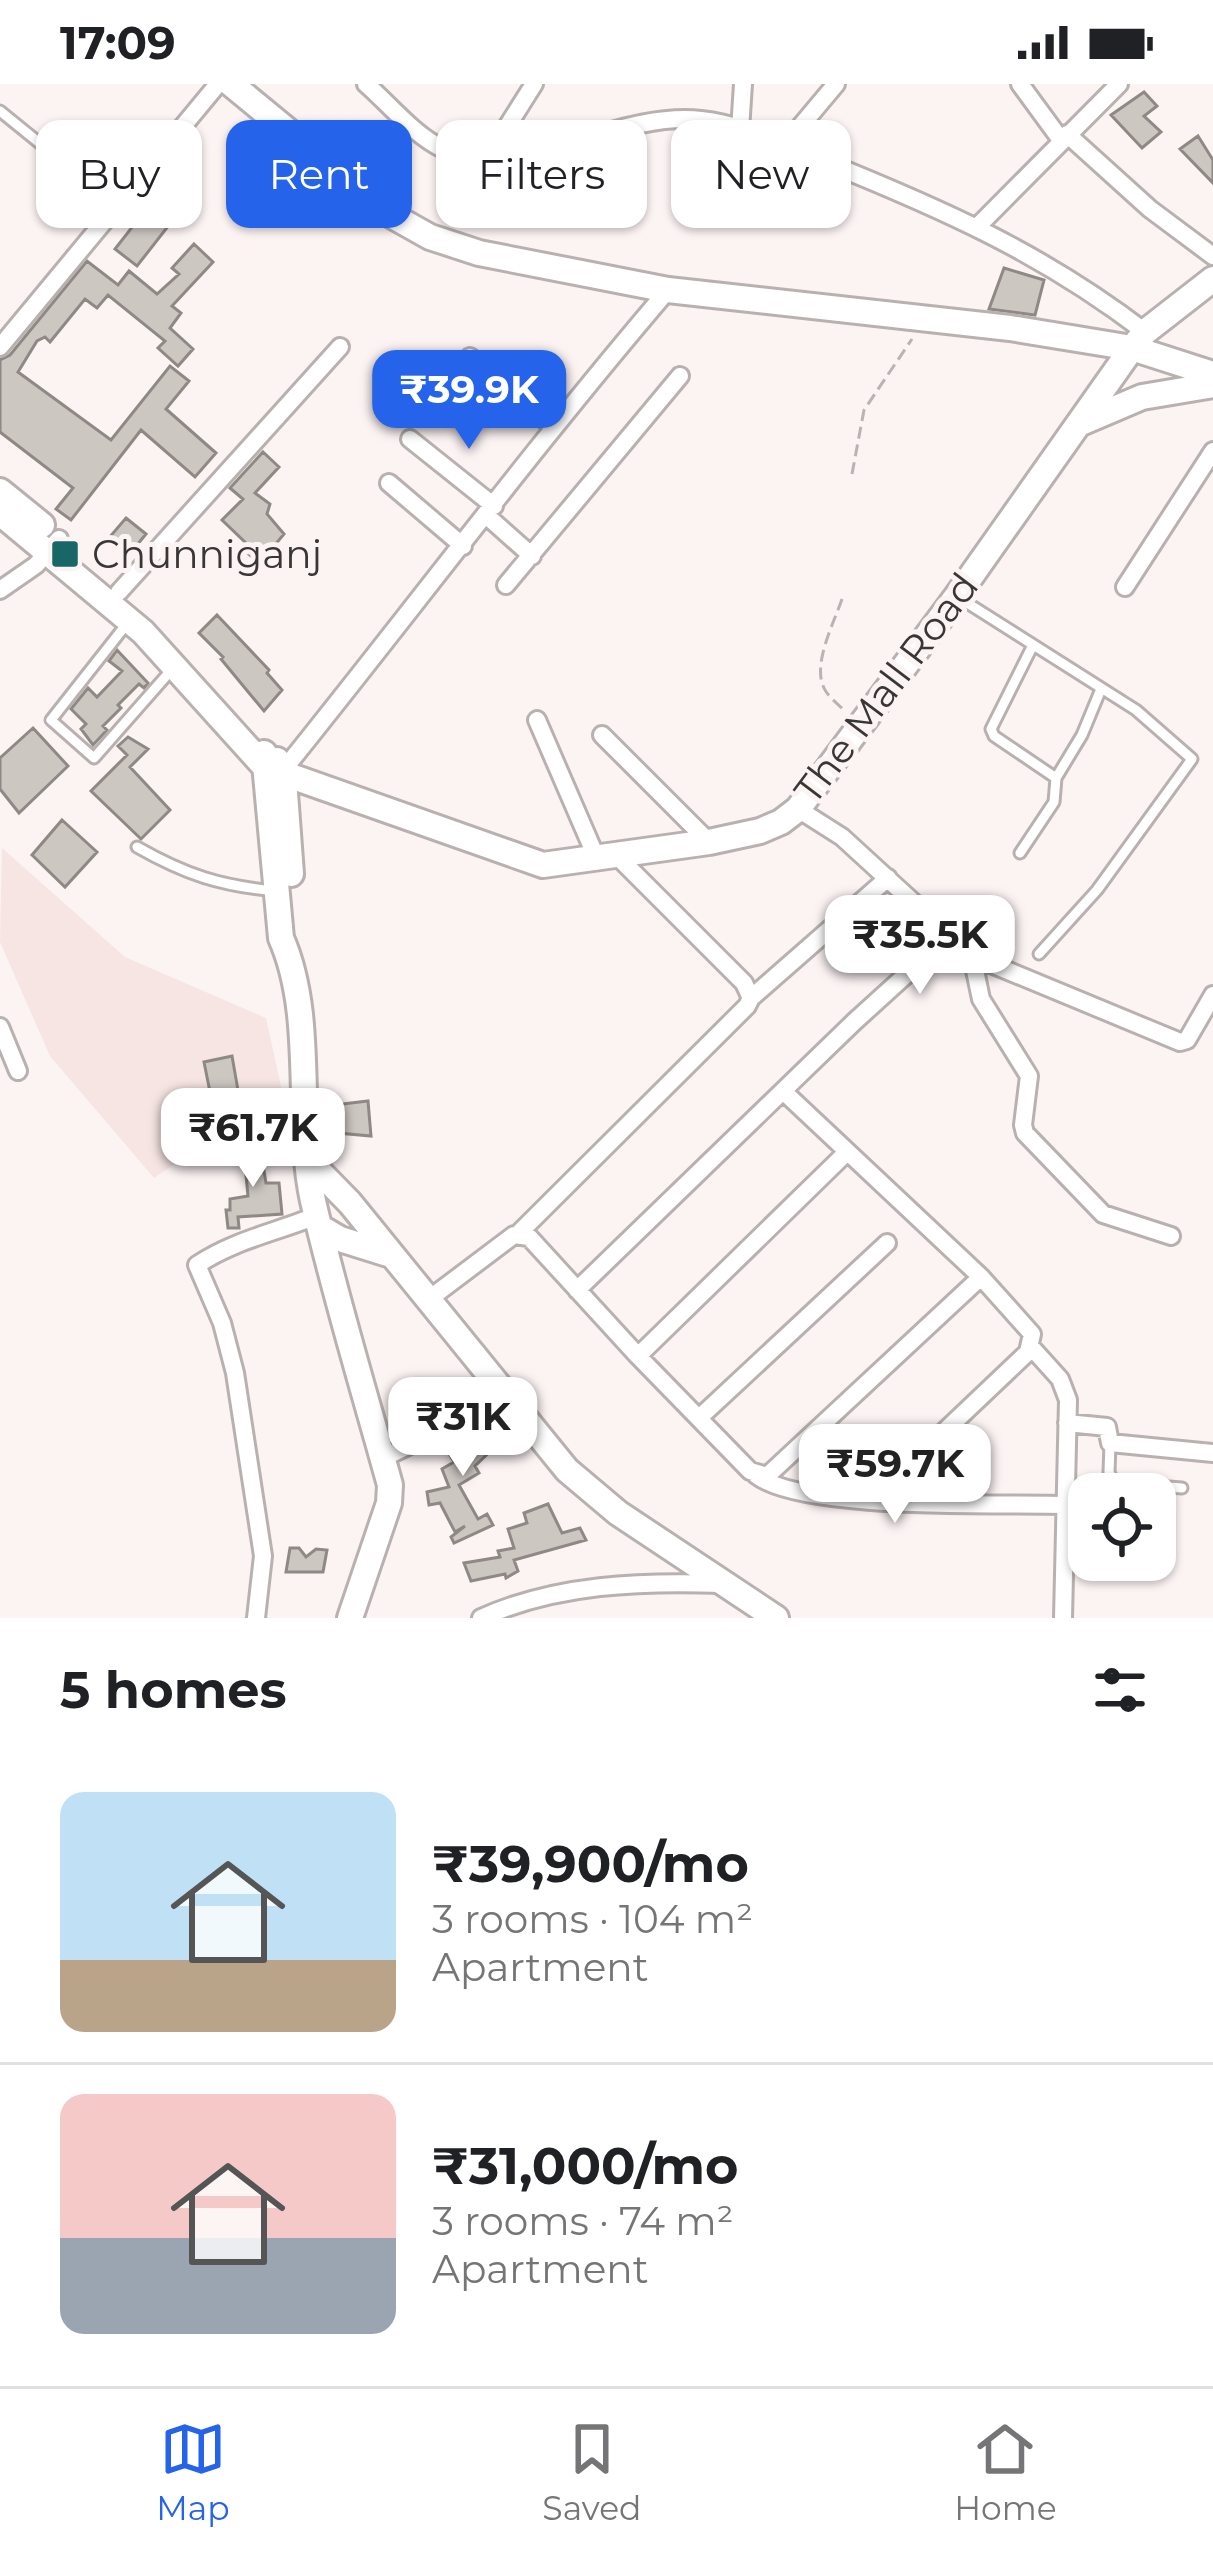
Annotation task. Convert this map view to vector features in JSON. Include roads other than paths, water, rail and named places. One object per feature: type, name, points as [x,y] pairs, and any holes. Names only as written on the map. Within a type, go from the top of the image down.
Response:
[{"type":"street","points":[[188,120],[218,84]]},
{"type":"street","points":[[231,84],[389,214],[430,237],[479,253],[668,290],[1139,340]]},
{"type":"street","points":[[367,84],[436,145]]},
{"type":"street","points":[[512,120],[535,84]]},
{"type":"street","points":[[740,120],[742,84]]},
{"type":"street","points":[[806,120],[836,84]]},
{"type":"street","points":[[1020,84],[1064,137],[1213,256]]},
{"type":"street","points":[[978,226],[1119,84]]},
{"type":"street","points":[[647,122],[704,120]]},
{"type":"street","points":[[851,174],[978,226],[1067,279],[1139,340],[1211,377]]},
{"type":"street","points":[[0,347],[98,228]]},
{"type":"street","name":"The Mall Road","points":[[0,491],[174,667],[275,761],[543,865],[709,842],[760,831],[798,808],[1139,340],[1213,279]]},
{"type":"street","points":[[350,1618],[389,1503],[390,1485],[309,1161],[290,960],[281,938],[276,891],[275,761],[464,545],[551,426],[668,290]]},
{"type":"street","points":[[1171,312],[1172,329],[1184,352],[1211,377]]},
{"type":"street","points":[[119,592],[340,347]]},
{"type":"street","points":[[470,357],[551,426]]},
{"type":"street","points":[[506,585],[680,376]]},
{"type":"street","points":[[1073,427],[1109,408],[1211,377]]},
{"type":"street","points":[[410,439],[532,556]]},
{"type":"street","points":[[1125,587],[1213,451]]},
{"type":"street","points":[[389,483],[464,545]]},
{"type":"street","name":"The Mall Road","points":[[0,513],[54,545],[155,623],[275,761]]},
{"type":"street","points":[[0,590],[54,545]]},
{"type":"street","points":[[537,719],[607,858],[744,983],[751,998]]},
{"type":"street","points":[[602,735],[709,842]]},
{"type":"street","points":[[275,761],[285,793],[296,937],[290,960]]},
{"type":"street","points":[[798,808],[842,838],[972,956],[1180,1042],[1187,1040],[1213,995]]},
{"type":"street","points":[[429,1299],[520,1232],[751,998],[888,878]]},
{"type":"street","points":[[578,1290],[951,934]]},
{"type":"street","points":[[972,956],[981,999],[1029,1076],[1025,1133],[1103,1214],[1171,1236]]},
{"type":"street","points":[[0,1027],[18,1072]]},
{"type":"street","points":[[783,1091],[981,1277],[1029,1329],[1032,1348],[1065,1389],[1063,1618]]},
{"type":"street","points":[[638,1356],[846,1153]]},
{"type":"street","points":[[309,1161],[429,1299],[567,1470],[618,1513],[776,1618]]},
{"type":"street","points":[[256,1618],[262,1556],[235,1373],[222,1323],[197,1264],[228,1244],[321,1222],[393,1256]]},
{"type":"street","points":[[520,1232],[750,1471],[769,1485],[820,1498],[1065,1505]]},
{"type":"street","points":[[699,1418],[886,1244]]},
{"type":"street","points":[[750,1471],[759,1476],[774,1472],[981,1277]]},
{"type":"street","points":[[890,1483],[1032,1348]]},
{"type":"street","points":[[382,1458],[414,1443],[497,1384]]},
{"type":"street","points":[[1067,1423],[1106,1427],[1110,1444],[1213,1453]]},
{"type":"street","points":[[481,1618],[524,1599],[565,1593],[645,1582],[724,1584]]},
{"type":"lane","points":[[0,111],[36,140]]},
{"type":"lane","points":[[956,596],[1168,735],[1188,752],[1191,764],[1097,890],[1039,953]]},
{"type":"lane","points":[[129,621],[51,720],[94,758],[174,667]]},
{"type":"lane","points":[[1033,646],[991,729],[994,736],[1056,778]]},
{"type":"lane","points":[[1020,853],[1051,807],[1056,778],[1082,735],[1101,689]]},
{"type":"lane","points":[[137,848],[221,885],[276,891]]},
{"type":"lane","points":[[1110,1444],[1109,1472],[1114,1483],[1182,1488]]},
{"type":"place","name":"Chunniganj","points":[[65,554]]}]
